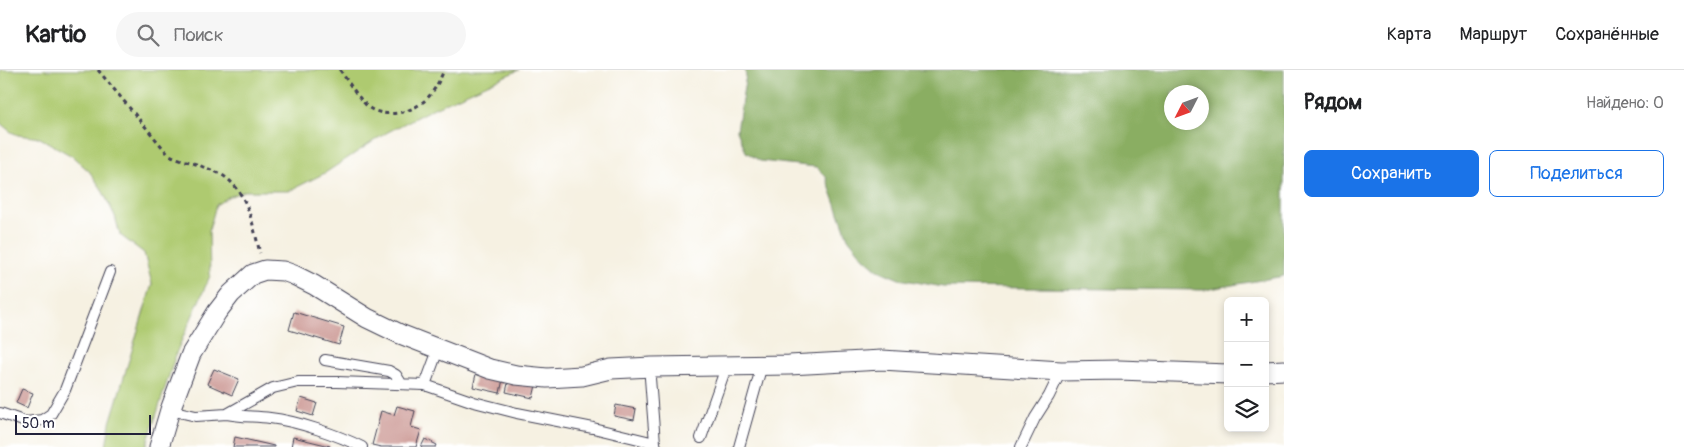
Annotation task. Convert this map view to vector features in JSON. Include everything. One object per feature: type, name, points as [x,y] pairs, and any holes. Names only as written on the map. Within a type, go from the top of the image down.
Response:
[{"type":"street","points":[[159,447],[170,410],[191,354],[217,312],[240,285],[253,274],[265,270],[283,271],[294,275],[314,285],[367,318],[438,350],[490,369],[516,375],[547,378],[582,376],[611,369],[882,360],[1061,371],[1119,370],[1224,374]]},
{"type":"street","points":[[1269,371],[1284,370]]},
{"type":"lane","points":[[0,413],[26,422],[42,420],[50,414],[65,390],[110,272]]},
{"type":"lane","points":[[424,385],[438,350]]},
{"type":"lane","points":[[325,360],[389,371],[396,375],[401,383]]},
{"type":"lane","points":[[739,447],[762,365]]},
{"type":"lane","points":[[702,438],[723,376],[723,366]]},
{"type":"lane","points":[[227,414],[274,388],[286,384],[338,382],[401,383],[424,385],[474,402],[655,445],[650,378],[652,367]]},
{"type":"lane","points":[[1022,447],[1035,418],[1049,396],[1061,371]]},
{"type":"lane","points":[[170,410],[196,416],[227,414],[287,421],[344,438],[362,447]]},
{"type":"path","points":[[98,70],[168,154],[223,176],[236,187],[248,207],[265,270]]},
{"type":"path","points":[[340,70],[355,92],[370,109],[389,114],[407,112],[417,106],[433,92],[444,70]]},
{"type":"green space","points":[[0,70],[519,70],[434,108],[386,133],[325,173],[289,191],[244,191],[228,197],[216,205],[209,230],[210,276],[177,351],[146,447],[106,447],[110,423],[152,284],[144,253],[120,235],[115,216],[101,188],[89,171],[72,156],[40,138],[18,135],[0,123]]},
{"type":"green space","points":[[744,70],[1284,70],[1284,276],[1204,290],[943,287],[899,279],[878,270],[864,258],[848,238],[826,177],[816,167],[760,161],[746,152],[737,130],[746,75]]},
{"type":"building","points":[[294,312],[344,327],[339,345],[289,330]]},
{"type":"building","points":[[214,369],[239,379],[232,395],[207,384]]},
{"type":"building","points":[[476,374],[503,379],[500,393],[473,387]]},
{"type":"building","points":[[509,379],[536,385],[533,398],[506,392]]},
{"type":"building","points":[[22,389],[33,393],[27,408],[16,403]]},
{"type":"building","points":[[301,398],[317,403],[313,416],[297,411]]},
{"type":"building","points":[[616,405],[636,409],[634,420],[614,416]]},
{"type":"building","points":[[397,406],[415,411],[411,427],[421,430],[416,447],[381,447],[372,445],[381,411],[394,415]]},
{"type":"building","points":[[235,437],[274,446],[274,447],[233,447]]},
{"type":"building","points":[[293,437],[330,446],[330,447],[291,447]]},
{"type":"building","points":[[425,439],[437,445],[436,447],[421,447]]}]
